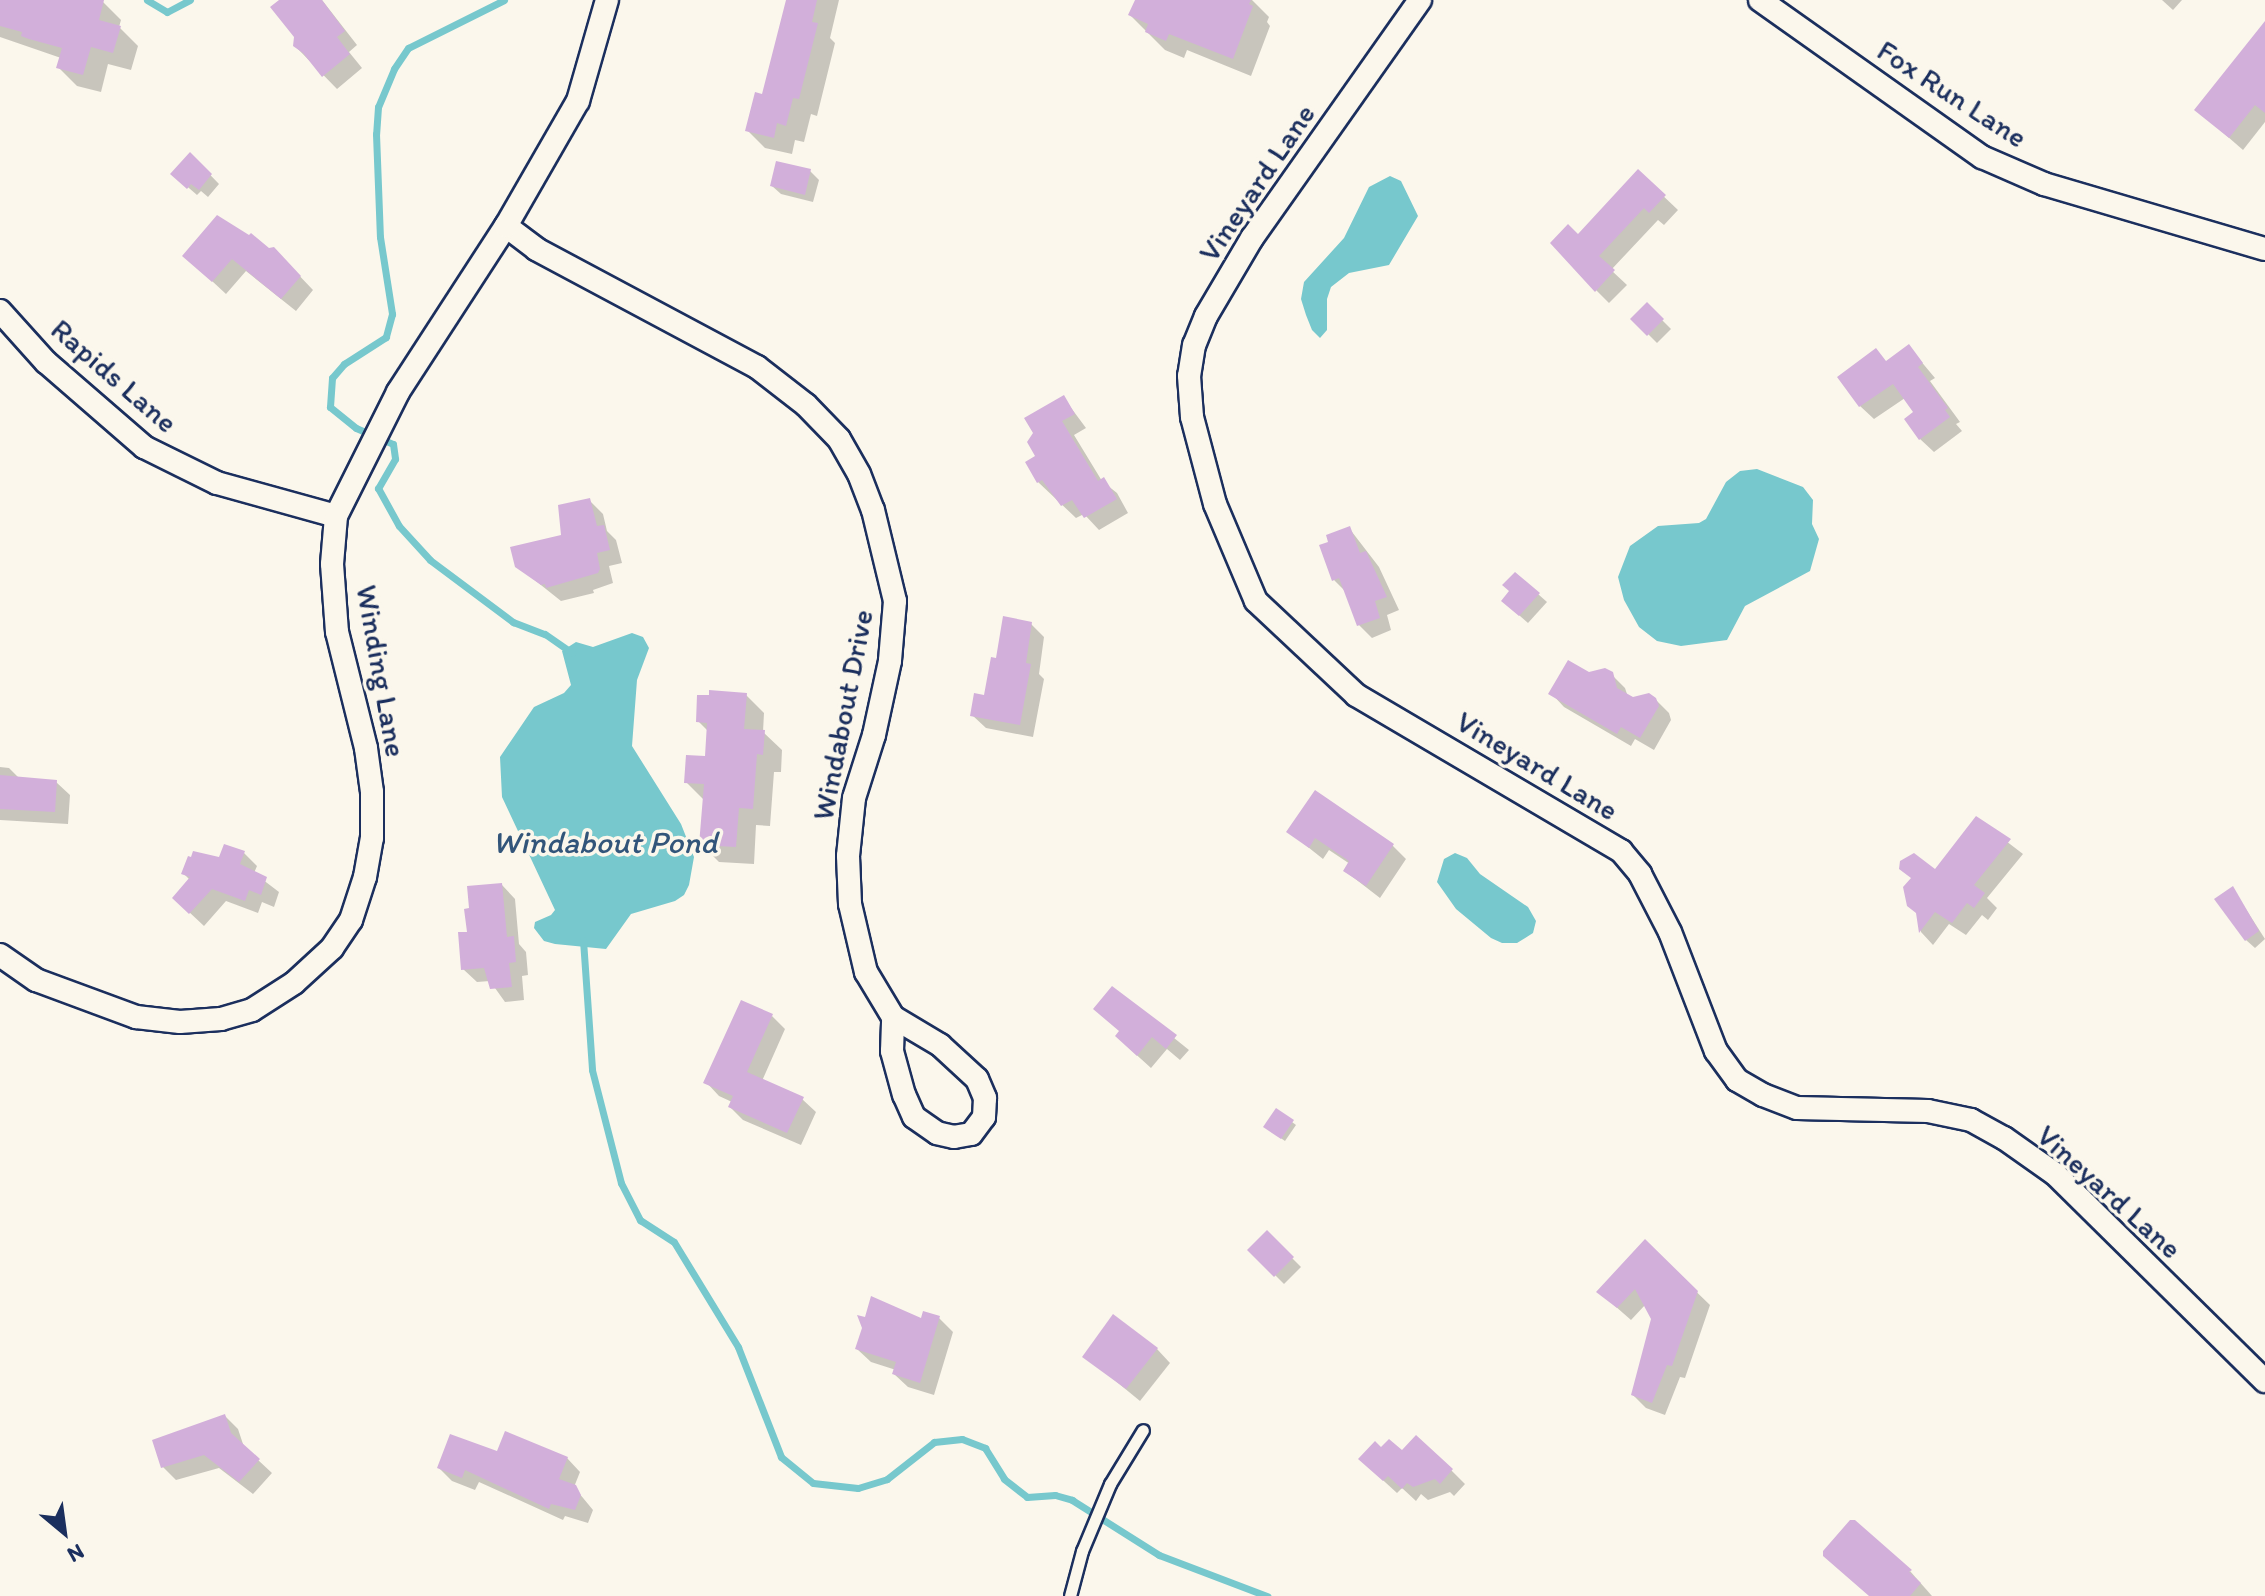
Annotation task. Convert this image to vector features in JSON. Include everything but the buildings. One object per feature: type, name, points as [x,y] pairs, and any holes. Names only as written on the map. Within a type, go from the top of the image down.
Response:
[{"type":"street","name":"Winding Lane","points":[[0,955],[36,980],[96,1005],[136,1017],[180,1022],[221,1019],[252,1010],[294,983],[332,948],[351,920],[365,877],[372,838],[366,748],[337,632],[332,564],[336,516],[387,413],[506,226],[578,101],[607,0]]},
{"type":"street","name":"Vineyard Lane","points":[[1420,0],[1252,238],[1206,316],[1194,345],[1189,376],[1192,417],[1215,504],[1231,549],[1256,601],[1356,695],[1621,851],[1640,874],[1670,932],[1716,1051],[1737,1080],[1797,1108],[1928,1111],[1971,1120],[2004,1138],[2055,1174],[2265,1381]]},
{"type":"street","name":"Fox Run Lane","points":[[1760,0],[1982,157],[2044,184],[2265,249]]},
{"type":"street","name":"Windabout Drive","points":[[506,226],[536,249],[757,367],[806,405],[839,439],[859,474],[873,510],[895,601],[890,661],[874,735],[854,798],[848,856],[850,904],[866,972],[893,1017],[940,1045],[977,1079],[985,1098],[985,1108],[984,1117],[971,1134],[954,1137],[937,1133],[914,1117],[904,1095],[892,1051],[893,1017]]},
{"type":"street","name":"Rapids Lane","points":[[0,311],[46,362],[144,447],[217,483],[336,516]]},
{"type":"lane","points":[[1070,1596],[1090,1530],[1143,1430]]},
{"type":"water","points":[[1390,176],[1401,181],[1418,216],[1389,265],[1349,273],[1331,287],[1327,299],[1327,330],[1320,338],[1312,330],[1301,299],[1304,282],[1344,238],[1369,187]]},
{"type":"water","points":[[1757,469],[1803,487],[1813,500],[1812,524],[1819,539],[1810,571],[1745,606],[1727,640],[1681,646],[1657,641],[1639,627],[1624,600],[1618,577],[1630,546],[1658,526],[1699,523],[1706,519],[1726,482],[1740,471]]},
{"type":"water","name":"Windabout Pond","points":[[632,633],[643,637],[649,648],[637,680],[632,746],[681,824],[694,857],[689,885],[684,895],[675,901],[631,914],[606,949],[555,944],[544,941],[534,928],[535,922],[555,910],[502,797],[500,757],[534,707],[564,693],[571,685],[562,651],[576,642],[593,647]]},
{"type":"water","points":[[1455,853],[1467,858],[1480,874],[1528,907],[1536,921],[1533,933],[1517,943],[1502,943],[1491,938],[1456,909],[1437,882],[1444,859]]},
{"type":"waterway","points":[[147,0],[167,12],[190,0]]},
{"type":"waterway","points":[[504,0],[408,48],[394,69],[378,107],[376,134],[380,237],[392,314],[386,337],[344,364],[332,378],[330,407],[356,428],[393,444],[395,459],[378,488],[399,526],[430,560],[513,622],[545,634],[572,653]]},
{"type":"waterway","points":[[583,940],[592,1070],[621,1183],[640,1220],[674,1242],[738,1347],[781,1457],[813,1483],[858,1488],[887,1479],[934,1442],[962,1439],[985,1448],[1004,1479],[1027,1497],[1055,1495],[1072,1500],[1159,1555],[1267,1596]]}]
